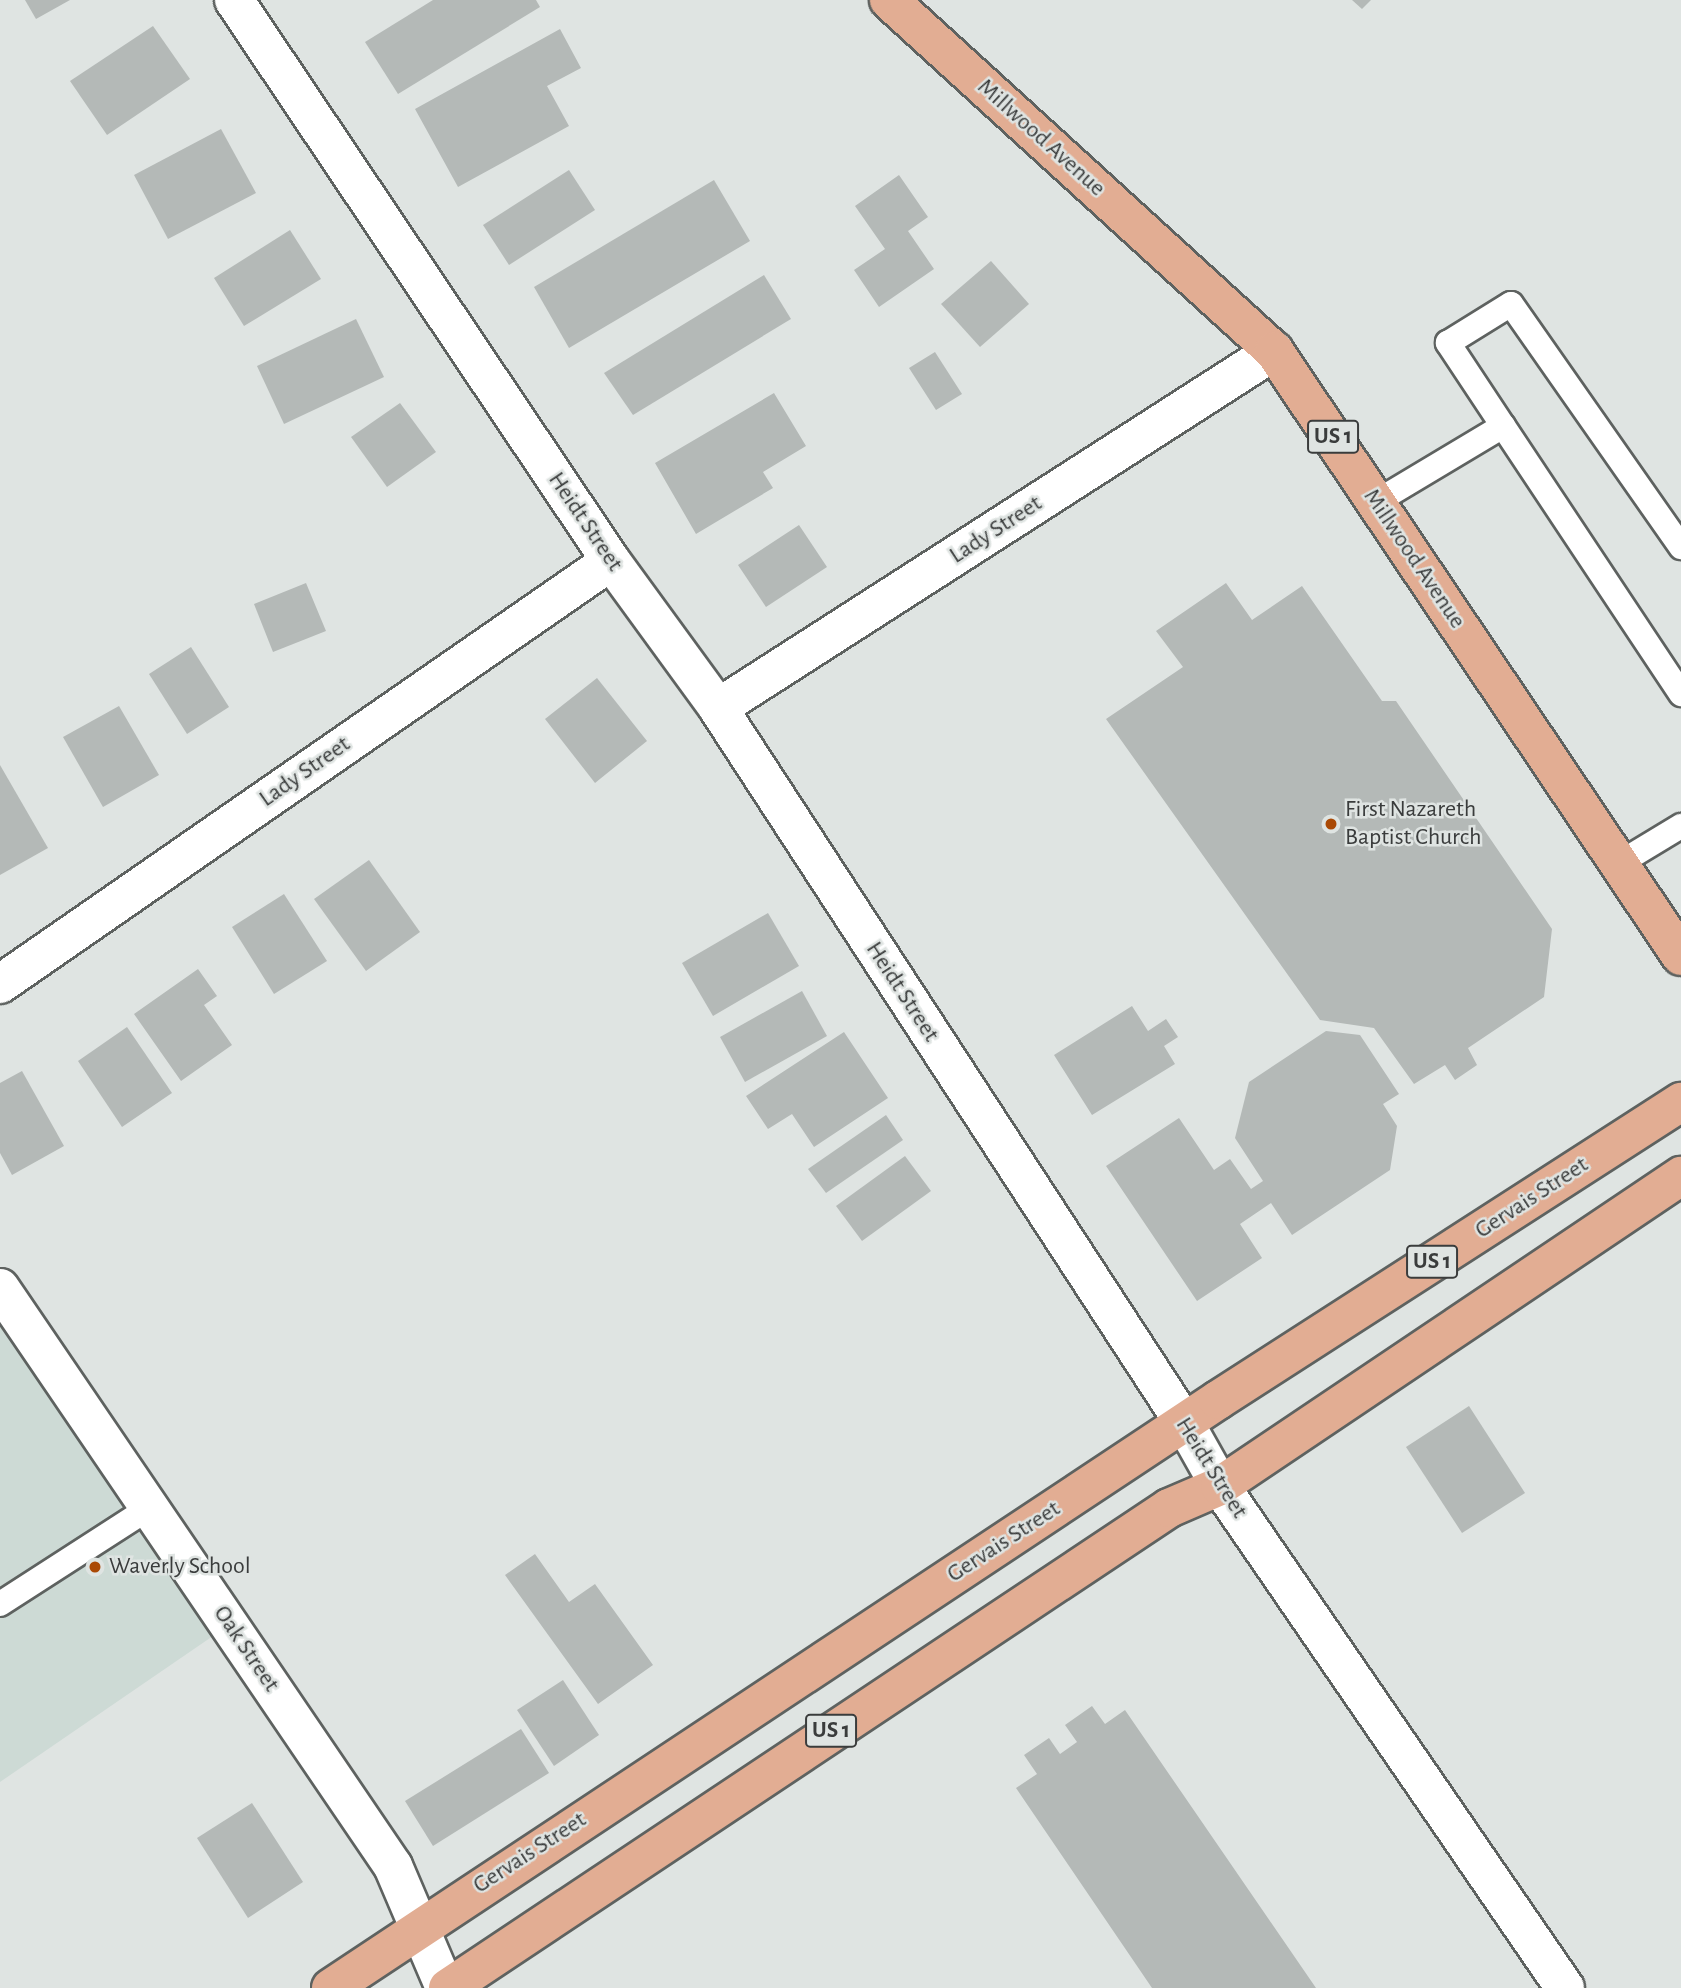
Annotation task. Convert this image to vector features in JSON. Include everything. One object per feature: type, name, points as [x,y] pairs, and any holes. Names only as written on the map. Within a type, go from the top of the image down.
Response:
[{"type":"main road","name":"Millwood Avenue","points":[[889,0],[1274,351],[1681,956]]},
{"type":"main road","name":"Gervais Street","points":[[331,1988],[418,1927],[1681,1102]]},
{"type":"main road","name":"US 1","points":[[446,1988],[1169,1508],[1220,1486],[1681,1176]]},
{"type":"street","name":"Heidt Street","points":[[234,0],[611,561],[718,708],[1185,1424],[1220,1486],[1565,1988]]},
{"type":"street","name":"Lady Street","points":[[718,708],[1274,351]]},
{"type":"street","name":"Lady Street","points":[[0,984],[611,561]]},
{"type":"street","name":"Oak Street","points":[[0,1288],[393,1866],[446,1988]]},
{"type":"lane","points":[[1681,547],[1511,304],[1448,343],[1681,694]]},
{"type":"lane","points":[[1376,502],[1503,426]]},
{"type":"lane","points":[[1618,863],[1681,826]]},
{"type":"lane","points":[[0,1604],[149,1508]]},
{"type":"shaded area","name":"Waverly School","points":[[0,1288],[229,1625],[0,1782]]},
{"type":"building","points":[[25,0],[70,0],[36,19]]},
{"type":"building","points":[[433,0],[536,0],[540,7],[398,94],[365,42]]},
{"type":"building","points":[[1352,0],[1371,0],[1362,9]]},
{"type":"building","points":[[153,26],[190,79],[107,135],[70,81]]},
{"type":"building","points":[[560,29],[581,68],[547,86],[569,126],[458,187],[415,109]]},
{"type":"building","points":[[221,129],[256,193],[168,239],[134,175]]},
{"type":"building","points":[[569,170],[595,210],[509,265],[483,225]]},
{"type":"building","points":[[899,175],[928,217],[908,231],[934,269],[879,307],[854,270],[885,249],[855,206]]},
{"type":"building","points":[[714,180],[750,241],[569,348],[534,287]]},
{"type":"building","points":[[290,230],[321,279],[244,326],[214,278]]},
{"type":"building","points":[[991,261],[1029,304],[980,347],[941,304]]},
{"type":"building","points":[[764,275],[791,319],[633,415],[604,373]]},
{"type":"building","points":[[356,319],[384,377],[284,424],[257,366]]},
{"type":"building","points":[[935,352],[962,394],[936,410],[909,368]]},
{"type":"building","points":[[774,393],[806,446],[763,472],[773,488],[696,534],[655,463]]},
{"type":"building","points":[[400,403],[436,452],[387,487],[351,437]]},
{"type":"building","points":[[799,525],[827,567],[766,607],[738,565]]},
{"type":"building","points":[[306,583],[326,631],[273,652],[254,604]]},
{"type":"building","name":"First Nazareth Baptist Church","points":[[1226,583],[1252,620],[1302,586],[1382,701],[1396,701],[1552,929],[1544,997],[1468,1048],[1477,1065],[1455,1080],[1445,1065],[1414,1084],[1374,1028],[1320,1020],[1106,719],[1183,667],[1156,631]]},
{"type":"building","points":[[191,647],[229,707],[187,734],[149,674]]},
{"type":"building","points":[[597,678],[647,741],[595,783],[545,719]]},
{"type":"building","points":[[119,706],[159,775],[103,807],[63,737]]},
{"type":"building","points":[[0,765],[48,848],[0,875]]},
{"type":"building","points":[[369,860],[420,932],[366,971],[314,899]]},
{"type":"building","points":[[284,894],[327,961],[274,994],[232,927]]},
{"type":"building","points":[[768,913],[799,966],[713,1016],[682,963]]},
{"type":"building","points":[[198,969],[217,996],[204,1005],[232,1045],[181,1081],[134,1014]]},
{"type":"building","points":[[802,991],[827,1036],[745,1082],[720,1037]]},
{"type":"building","points":[[1132,1006],[1148,1031],[1166,1019],[1178,1037],[1164,1046],[1175,1064],[1092,1115],[1054,1055]]},
{"type":"building","points":[[127,1027],[172,1093],[122,1127],[78,1061]]},
{"type":"building","points":[[1326,1031],[1360,1035],[1399,1094],[1383,1104],[1397,1126],[1390,1170],[1292,1235],[1271,1203],[1240,1224],[1262,1258],[1197,1301],[1106,1166],[1179,1118],[1214,1170],[1230,1159],[1251,1189],[1263,1181],[1235,1138],[1249,1082]]},
{"type":"building","points":[[844,1032],[888,1098],[814,1147],[792,1114],[768,1129],[746,1096]]},
{"type":"building","points":[[22,1071],[64,1146],[12,1175],[0,1153],[0,1083]]},
{"type":"building","points":[[886,1115],[903,1140],[826,1193],[808,1169]]},
{"type":"building","points":[[905,1156],[931,1191],[862,1241],[836,1206]]},
{"type":"building","points":[[1469,1406],[1525,1493],[1462,1533],[1406,1447]]},
{"type":"building","points":[[535,1554],[569,1602],[595,1584],[653,1665],[598,1704],[505,1575]]},
{"type":"building","points":[[563,1680],[599,1735],[554,1766],[517,1710]]},
{"type":"building","points":[[1092,1706],[1105,1724],[1125,1710],[1316,1988],[1152,1988],[1016,1788],[1037,1774],[1024,1755],[1049,1738],[1060,1754],[1077,1742],[1065,1725]]},
{"type":"building","points":[[521,1729],[549,1773],[433,1846],[405,1801]]},
{"type":"building","points":[[252,1803],[303,1882],[248,1918],[197,1838]]},
{"type":"place","name":"First Nazareth Baptist Church","points":[[1331,824]]},
{"type":"place","name":"Waverly School","points":[[95,1567]]}]
